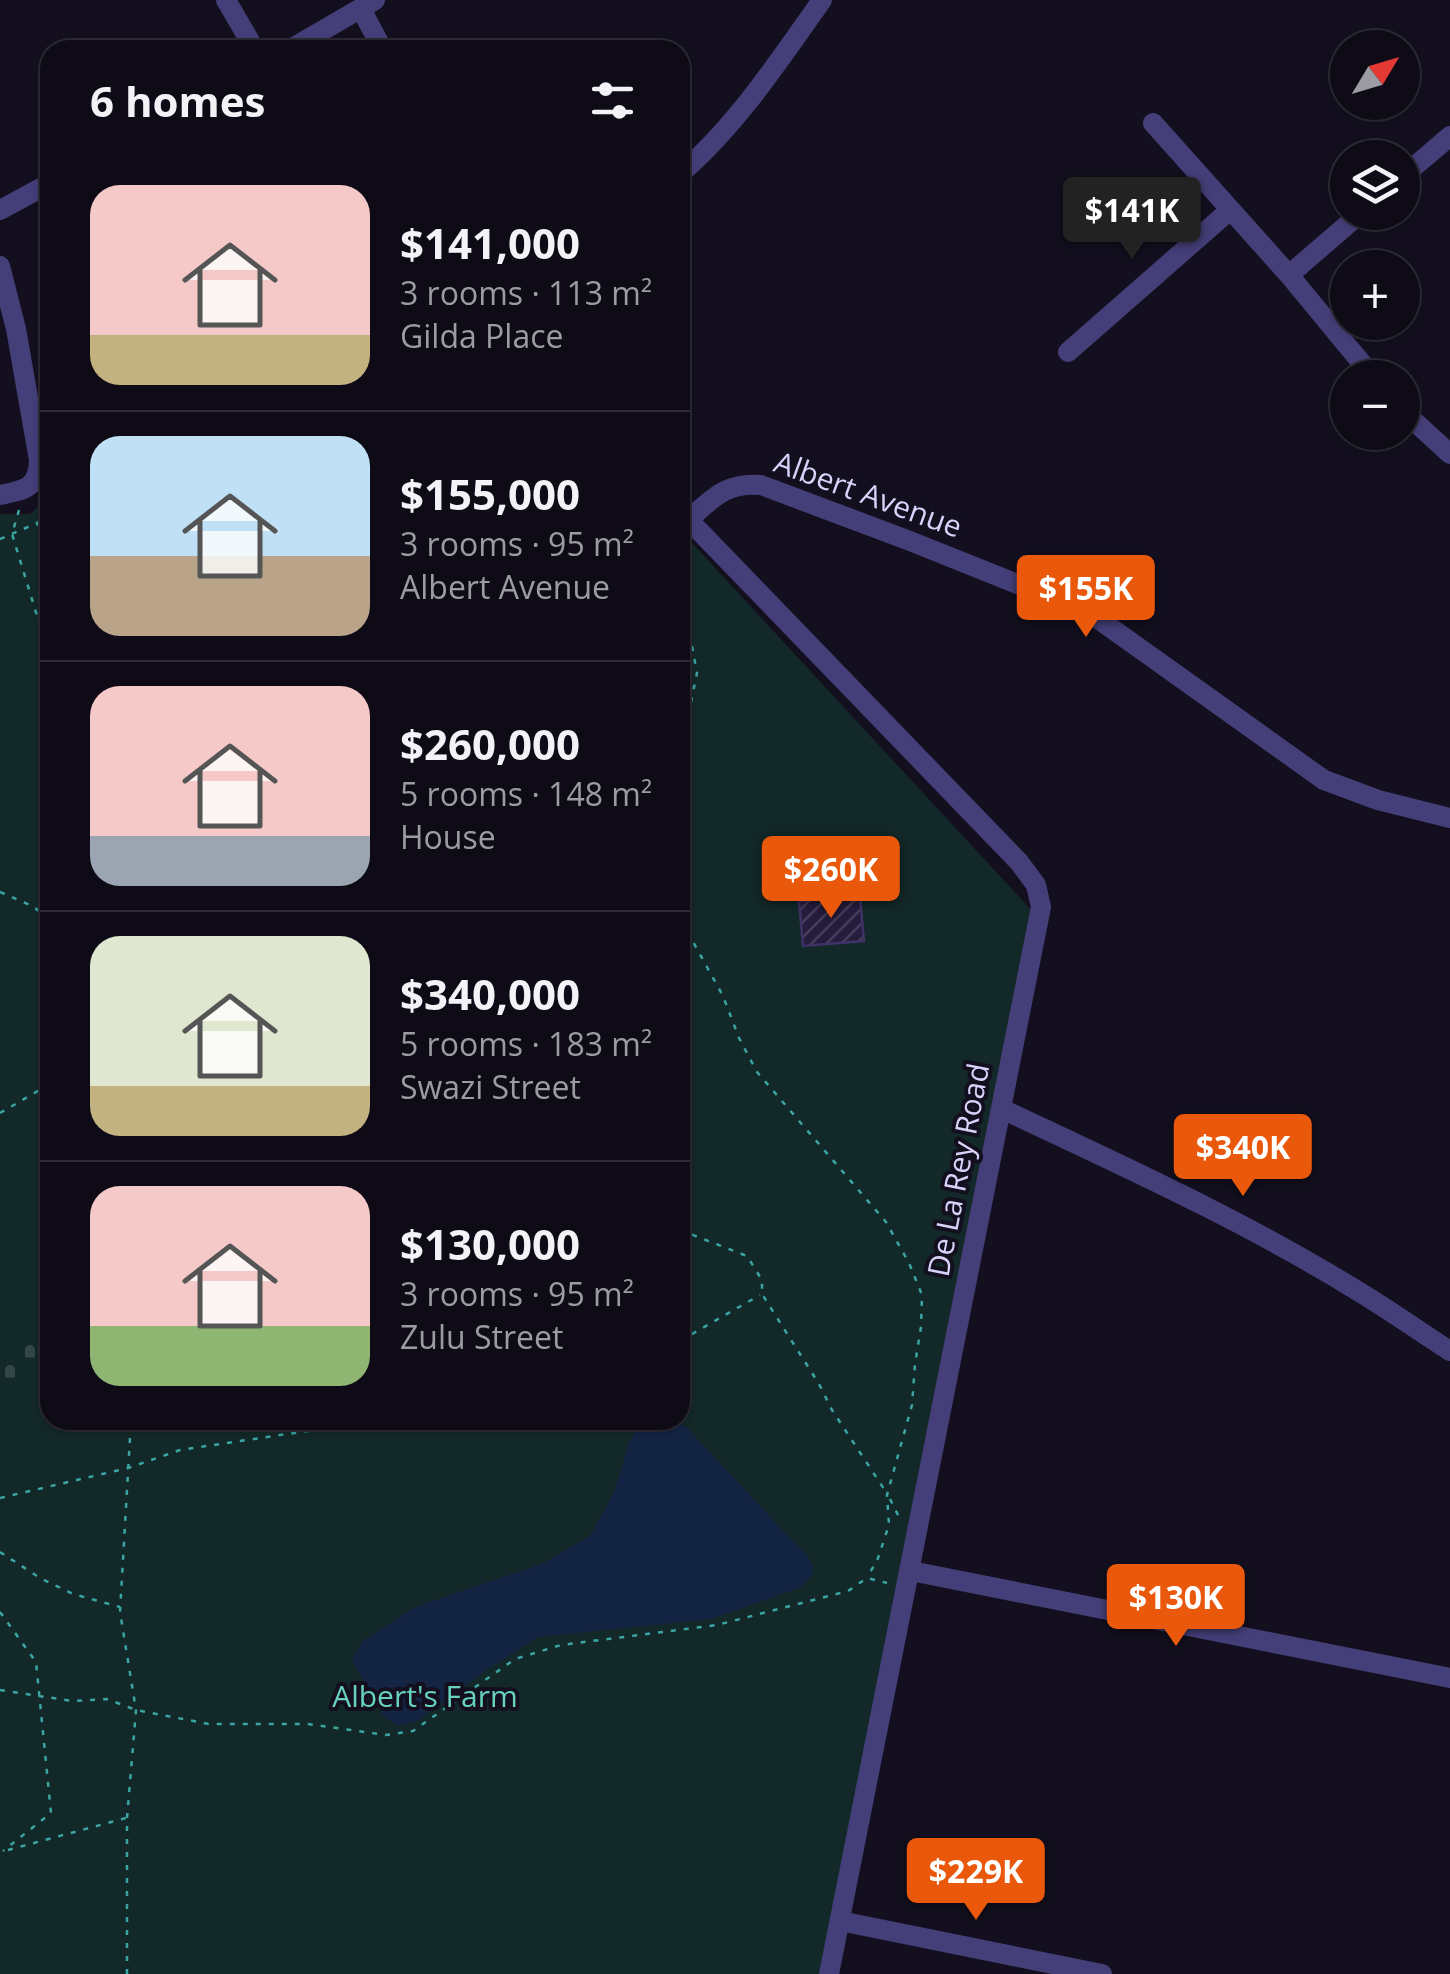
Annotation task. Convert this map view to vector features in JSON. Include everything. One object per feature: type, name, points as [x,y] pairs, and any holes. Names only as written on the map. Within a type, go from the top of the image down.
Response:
[{"type":"street","points":[[226,0],[249,40]]},
{"type":"street","points":[[690,164],[742,108],[822,0]]},
{"type":"street","points":[[306,40],[368,4],[380,40]]},
{"type":"street","points":[[1152,122],[1359,360]]},
{"type":"street","points":[[1420,162],[1450,136]]},
{"type":"street","points":[[0,210],[40,188]]},
{"type":"street","points":[[1068,352],[1230,210]]},
{"type":"street","points":[[1289,275],[1341,230]]},
{"type":"street","points":[[0,266],[16,329],[39,460],[35,480],[25,489],[0,495]]},
{"type":"street","points":[[1420,426],[1450,454]]},
{"type":"street","name":"Albert Avenue","points":[[690,511],[743,483],[761,484],[910,540],[1090,613],[1324,780],[1378,800],[1450,818]]},
{"type":"street","name":"De La Rey Road","points":[[690,521],[1020,862],[1040,896],[1040,916],[829,1974]]},
{"type":"street","points":[[1002,1108],[1286,1250],[1362,1293],[1450,1352]]},
{"type":"street","points":[[911,1571],[1450,1678]]},
{"type":"street","points":[[840,1921],[1102,1974]]},
{"type":"path","points":[[25,489],[12,534],[40,625]]},
{"type":"path","points":[[35,525],[40,520]]},
{"type":"path","points":[[0,539],[40,523]]},
{"type":"path","points":[[690,640],[697,673],[690,707]]},
{"type":"path","points":[[0,892],[40,912]]},
{"type":"path","points":[[0,1690],[72,1701],[107,1699],[136,1710],[208,1724],[308,1724],[386,1735],[413,1731],[515,1659],[561,1645],[717,1625],[848,1591],[867,1578],[889,1525],[887,1494],[912,1405],[922,1296],[886,1222],[757,1072],[723,996],[690,936]]},
{"type":"path","points":[[0,1113],[40,1090]]},
{"type":"path","points":[[690,1234],[747,1256],[762,1280],[762,1294],[901,1521]]},
{"type":"path","points":[[690,1334],[762,1294]]},
{"type":"path","points":[[128,1974],[127,1818],[136,1710],[120,1608],[130,1430]]},
{"type":"path","points":[[0,1498],[128,1468],[180,1450],[314,1430]]},
{"type":"path","points":[[0,1552],[73,1594],[120,1608]]},
{"type":"path","points":[[867,1578],[886,1584],[911,1571]]},
{"type":"path","points":[[0,1612],[36,1662],[51,1813],[2,1852]]},
{"type":"path","points":[[2,1852],[127,1818]]},
{"type":"green space","name":"Albert's Farm","points":[[40,505],[40,1430],[690,1430],[690,541],[1035,914],[822,1974],[0,1974],[0,514],[30,514]]},
{"type":"green space","points":[[40,1333],[40,1377],[0,1392],[0,1348]]},
{"type":"water","points":[[636,1430],[689,1430],[808,1557],[813,1565],[812,1574],[802,1587],[711,1619],[538,1637],[417,1721],[398,1726],[384,1716],[352,1660],[363,1641],[415,1607],[542,1564],[590,1536],[614,1492]]},
{"type":"building","points":[[860,896],[864,941],[803,946],[799,901]]}]
